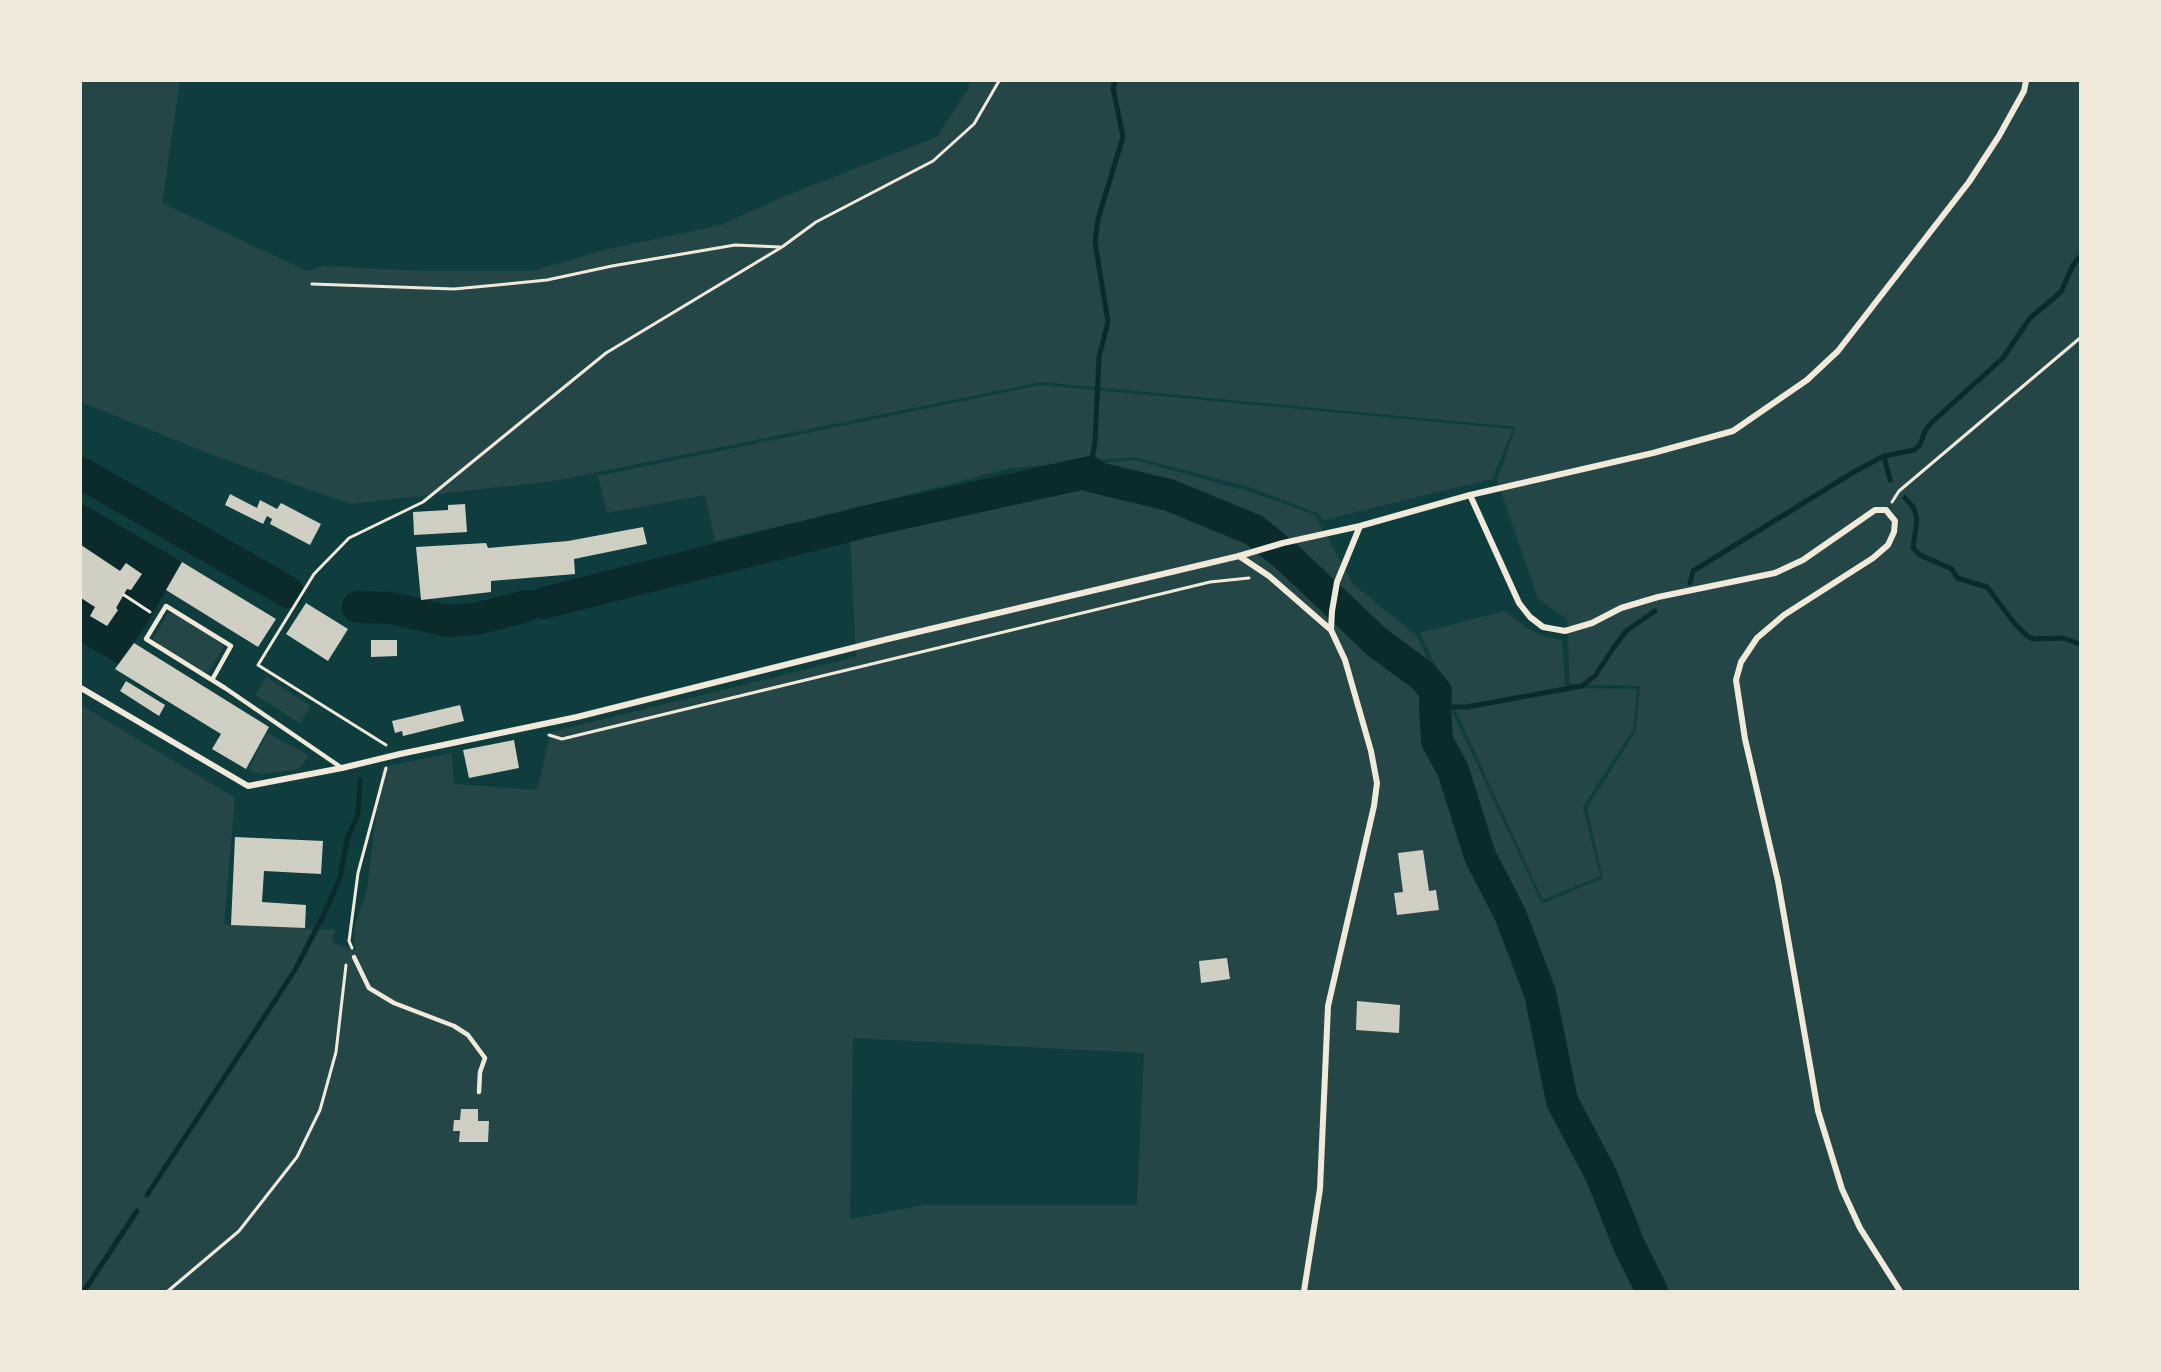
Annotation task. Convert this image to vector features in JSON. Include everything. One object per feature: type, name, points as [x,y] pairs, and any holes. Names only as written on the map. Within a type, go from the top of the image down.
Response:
[{"type":"street","points":[[81,688],[248,786],[577,717],[888,639],[1260,551],[1283,543],[1360,526],[1470,495],[1653,453],[1734,431],[1807,380],[1838,351],[1969,182],[2004,127],[2024,91],[2026,81]]},
{"type":"street","points":[[1470,495],[1519,603],[1530,617],[1543,627],[1565,632],[1592,623],[1621,608],[1658,597],[1775,573],[1803,560],[1875,510],[1886,510],[1895,521],[1894,532],[1888,545],[1873,558],[1784,615],[1757,638],[1741,662],[1736,680],[1745,739],[1778,881],[1818,1111],[1842,1189],[1860,1228],[1900,1291]]},
{"type":"street","points":[[1304,1291],[1320,1189],[1328,1006],[1374,806],[1377,783],[1371,752],[1345,660],[1332,630],[1332,611],[1337,582],[1360,526]]},
{"type":"street","points":[[1239,556],[1269,576],[1332,630]]},
{"type":"lane","points":[[212,680],[231,646],[166,606],[146,639],[212,680],[342,768]]},
{"type":"lane","points":[[354,957],[369,988],[394,1003],[454,1026],[468,1035],[485,1058],[480,1072],[479,1092]]},
{"type":"path","points":[[400,754],[258,665],[314,574],[349,538],[423,502],[606,353],[782,247],[816,222],[933,161],[974,124],[999,81]]},
{"type":"path","points":[[312,284],[454,288],[497,285],[547,280],[612,266],[735,245],[782,247]]},
{"type":"path","points":[[1886,510],[1899,490],[2080,338]]},
{"type":"path","points":[[525,728],[562,739],[1210,582],[1269,576]]},
{"type":"path","points":[[123,595],[150,612]]},
{"type":"path","points":[[168,1291],[239,1231],[297,1157],[320,1110],[336,1052],[346,957],[354,957],[349,941],[358,873],[388,757]]},
{"type":"shaded area","points":[[81,81],[180,81],[162,203],[307,271],[324,266],[423,271],[532,271],[605,250],[720,225],[785,196],[937,137],[968,89],[969,81],[2080,81],[2080,1291],[81,1291],[81,705],[235,798],[224,924],[335,930],[332,942],[357,951],[354,944],[355,924],[367,890],[382,767],[452,753],[454,784],[537,790],[551,732],[856,657],[849,515],[1014,472],[1134,460],[1248,491],[1315,515],[1353,584],[1417,636],[1542,904],[1603,878],[1587,808],[1636,731],[1640,686],[1570,684],[1567,619],[1538,599],[1497,480],[1516,427],[1041,382],[554,481],[350,504],[218,457],[81,402]],"holes":[[[853,1038],[1144,1053],[1137,1205],[925,1205],[850,1219]]]},
{"type":"shaded area","points":[[1041,385],[1513,429],[1492,479],[1324,520],[1317,513],[1249,487],[1134,457],[1011,468],[715,541],[705,495],[607,513],[598,476]]},
{"type":"shaded area","points":[[81,503],[182,562],[145,627],[118,664],[81,642],[81,598],[95,607],[90,616],[108,626],[127,589],[131,590],[141,574],[126,563],[120,571],[81,545]]},
{"type":"shaded area","points":[[1505,611],[1525,627],[1543,636],[1562,640],[1565,688],[1637,689],[1633,730],[1583,807],[1600,876],[1543,900],[1420,633]]},
{"type":"shaded area","points":[[175,612],[223,642],[223,648],[208,672],[204,674],[155,644],[156,641],[153,639],[168,613]]},
{"type":"shaded area","points":[[266,677],[311,706],[300,723],[255,695]]},
{"type":"shaded area","points":[[267,733],[309,755],[302,766],[295,770],[261,774],[251,771],[249,768]]},
{"type":"building","points":[[230,494],[257,508],[260,500],[277,509],[281,503],[321,524],[310,545],[270,524],[272,519],[267,516],[263,524],[225,505]]},
{"type":"building","points":[[465,504],[467,532],[414,535],[413,512],[448,510],[448,505]]},
{"type":"building","points":[[643,527],[647,544],[574,559],[575,574],[491,581],[491,592],[421,600],[416,547],[486,543],[488,548],[568,541]]},
{"type":"building","points":[[81,545],[120,571],[126,563],[142,574],[131,590],[127,589],[116,608],[118,610],[107,626],[90,616],[95,607],[81,598]]},
{"type":"building","points":[[182,562],[276,619],[258,647],[166,590]]},
{"type":"building","points":[[306,603],[348,629],[328,661],[286,634]]},
{"type":"building","points":[[371,640],[397,640],[397,656],[371,657]]},
{"type":"building","points":[[134,643],[269,727],[246,769],[212,749],[221,734],[115,669]]},
{"type":"building","points":[[126,681],[165,705],[159,716],[120,691]]},
{"type":"building","points":[[460,705],[464,721],[403,736],[402,731],[395,733],[392,721]]},
{"type":"building","points":[[514,740],[519,768],[469,778],[463,750]]},
{"type":"building","points":[[235,837],[323,841],[321,874],[264,871],[262,902],[306,905],[305,928],[231,925]]},
{"type":"building","points":[[1423,850],[1429,891],[1436,890],[1439,910],[1397,915],[1394,893],[1403,892],[1398,853]]},
{"type":"building","points":[[1227,958],[1230,979],[1201,983],[1199,961]]},
{"type":"building","points":[[1357,1001],[1400,1005],[1399,1033],[1356,1030]]},
{"type":"building","points":[[461,1109],[478,1109],[478,1121],[489,1121],[488,1142],[459,1142],[460,1131],[453,1131],[454,1120],[460,1120]]},
{"type":"waterway","points":[[1090,472],[1095,442],[1099,357],[1108,322],[1095,242],[1098,219],[1123,137],[1113,88],[1115,81]]},
{"type":"waterway","points":[[1690,583],[1693,571],[1852,473],[1884,456],[1914,450],[1920,445],[1925,431],[1932,422],[2003,358],[2030,318],[2061,292],[2073,265],[2080,257]]},
{"type":"waterway","points":[[1884,456],[1890,480]]},
{"type":"waterway","points":[[544,603],[868,521],[1090,472],[1090,476],[1169,495],[1254,530],[1285,555],[1378,643],[1423,676],[1436,692],[1437,741],[1453,770],[1480,856],[1510,914],[1540,993],[1562,1101],[1602,1177],[1629,1245],[1652,1291]]},
{"type":"waterway","points":[[81,473],[288,592]]},
{"type":"waterway","points":[[1905,498],[1914,508],[1917,520],[1913,548],[1920,555],[1952,569],[1957,578],[1987,587],[2027,636],[2033,639],[2063,638],[2080,644]]},
{"type":"waterway","points":[[358,607],[391,608],[447,621],[476,619],[526,606]]},
{"type":"waterway","points":[[1435,707],[1467,707],[1582,686],[1595,676],[1626,631],[1655,611]]},
{"type":"waterway","points":[[147,1195],[295,970],[323,916],[340,878],[347,839],[358,814],[360,780]]},
{"type":"waterway","points":[[84,1291],[137,1211]]}]
